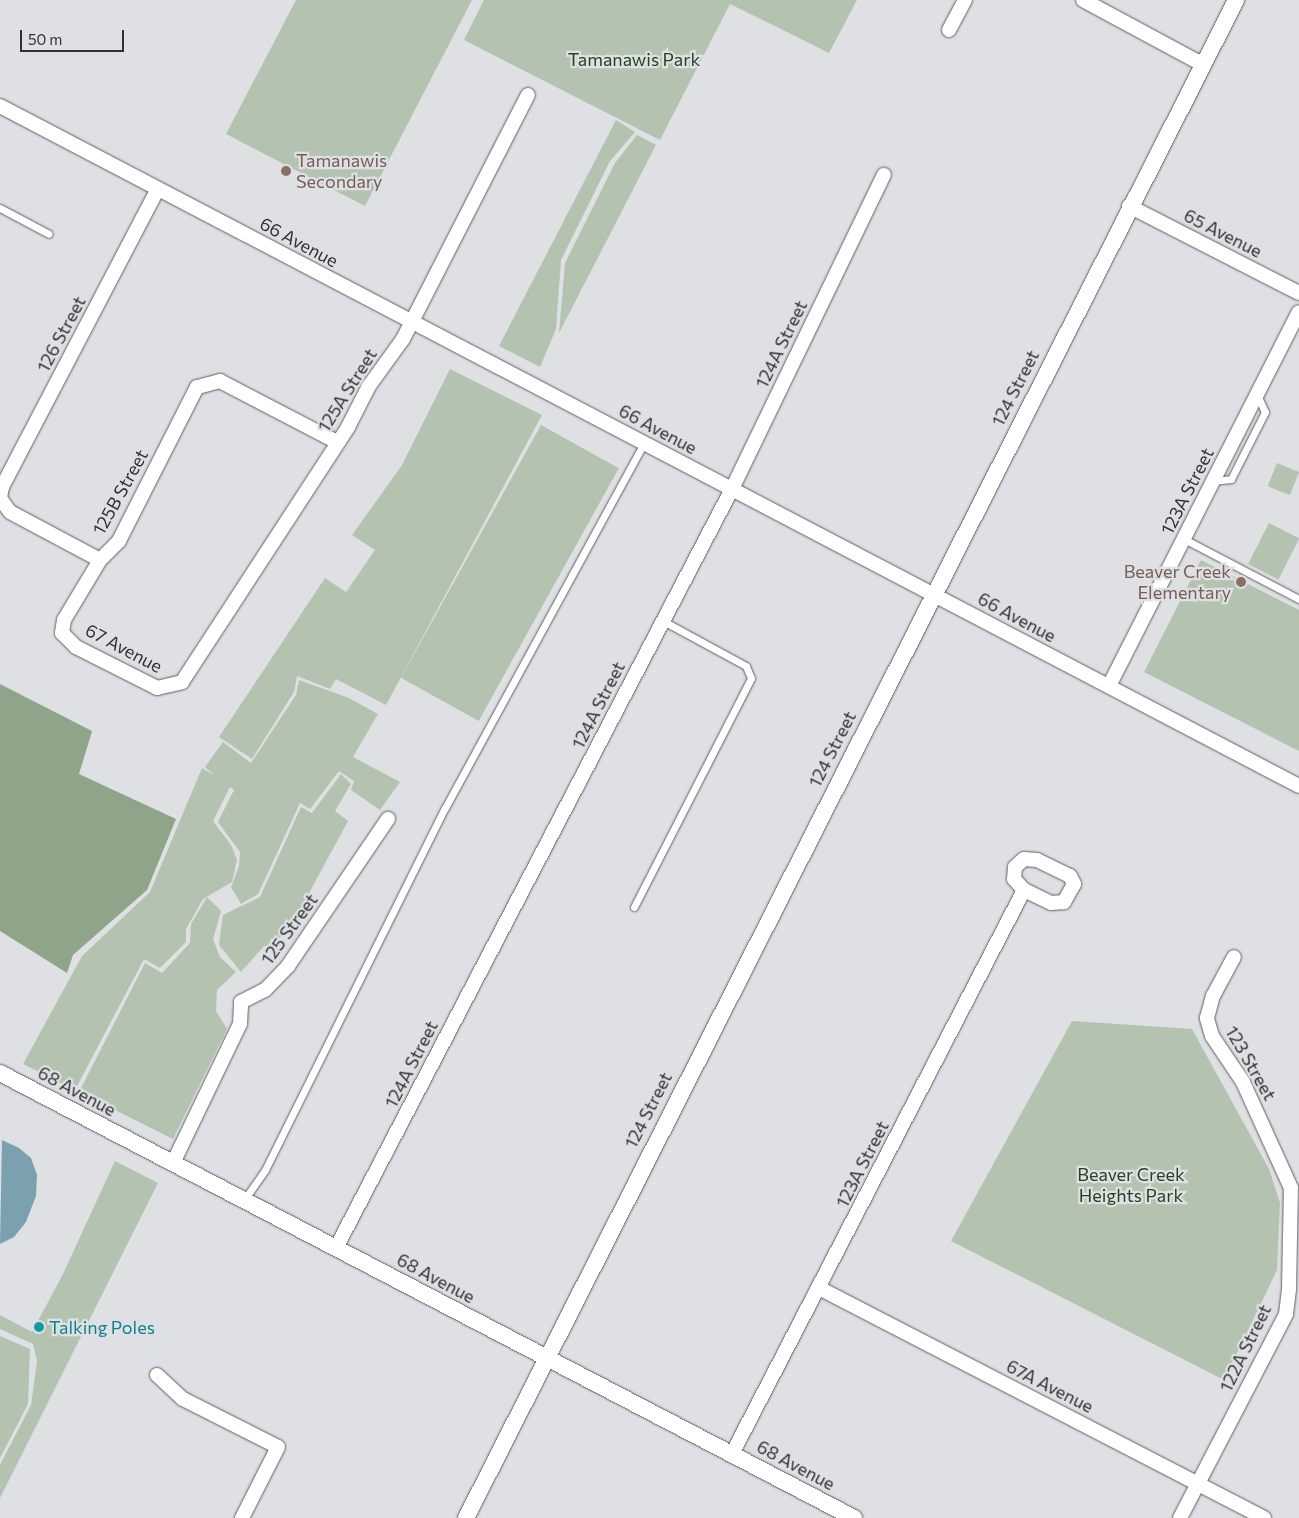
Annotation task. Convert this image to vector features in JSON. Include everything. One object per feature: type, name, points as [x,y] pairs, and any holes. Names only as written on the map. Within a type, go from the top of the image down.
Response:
[{"type":"street","points":[[949,30],[966,0]]},
{"type":"street","points":[[1083,0],[1202,64]]},
{"type":"street","name":"124 Street","points":[[466,1518],[1129,206],[1236,0]]},
{"type":"street","name":"125A Street","points":[[171,686],[182,682],[337,442],[412,321],[528,95]]},
{"type":"street","name":"66 Avenue","points":[[0,106],[1299,786]]},
{"type":"street","name":"124A Street","points":[[336,1248],[732,489],[884,175]]},
{"type":"street","name":"126 Street","points":[[0,498],[2,487],[158,189]]},
{"type":"street","name":"65 Avenue","points":[[1129,206],[1299,293]]},
{"type":"street","name":"123A Street","points":[[1109,686],[1299,314]]},
{"type":"street","name":"125B Street","points":[[62,633],[64,620],[100,560],[119,541],[197,387],[220,381],[337,442]]},
{"type":"street","points":[[0,498],[10,512],[100,560]]},
{"type":"street","name":"67 Avenue","points":[[62,633],[76,647],[157,688],[171,686]]},
{"type":"street","name":"125 Street","points":[[173,1163],[240,1024],[241,1002],[265,990],[288,966],[388,819]]},
{"type":"street","name":"123A Street","points":[[732,1454],[1024,890]]},
{"type":"street","name":"123 Street","points":[[1234,957],[1213,996],[1207,1018],[1212,1036],[1243,1082],[1295,1187]]},
{"type":"street","name":"68 Avenue","points":[[0,1073],[854,1518]]},
{"type":"street","name":"122A Street","points":[[1180,1518],[1286,1314],[1295,1187]]},
{"type":"street","name":"67A Avenue","points":[[819,1288],[1264,1518]]},
{"type":"street","points":[[156,1375],[183,1399],[278,1447],[242,1518]]},
{"type":"lane","points":[[0,208],[49,234]]},
{"type":"lane","points":[[244,1200],[265,1170],[445,808],[644,443]]},
{"type":"lane","points":[[1184,539],[1299,599]]},
{"type":"lane","points":[[634,907],[751,678],[746,666],[663,620]]},
{"type":"green space","points":[[296,0],[472,0],[365,206],[226,134]]},
{"type":"green space","name":"Tamanawis Park","points":[[484,0],[857,0],[829,53],[730,4],[660,140],[464,40]]},
{"type":"green space","points":[[616,120],[635,132],[610,161],[561,260],[556,329],[540,367],[499,346]]},
{"type":"green space","points":[[637,135],[656,145],[559,333],[565,263],[615,163]]},
{"type":"green space","points":[[450,369],[542,415],[386,705],[336,679],[330,689],[297,676],[294,692],[252,759],[219,737],[325,578],[346,592],[375,550],[352,535],[402,465]]},
{"type":"green space","points":[[541,425],[619,468],[479,721],[401,678]]},
{"type":"green space","points":[[1277,463],[1299,472],[1290,495],[1268,486]]},
{"type":"green space","points":[[1269,523],[1299,538],[1278,579],[1248,564]]},
{"type":"green space","points":[[1201,560],[1299,610],[1299,751],[1144,672]]},
{"type":"green space","points":[[299,680],[349,698],[378,714],[353,757],[400,782],[380,810],[351,790],[354,781],[339,771],[310,809],[300,803],[258,894],[241,904],[231,887],[239,866],[240,852],[218,822],[234,790],[230,787],[213,821],[231,845],[237,860],[232,882],[203,899],[186,929],[186,942],[160,968],[144,959],[75,1090],[23,1064],[82,956],[150,892],[202,768],[214,775],[205,767],[223,742],[251,763],[296,695]]},
{"type":"green space","points":[[0,684],[92,731],[79,774],[176,819],[147,890],[73,955],[67,973],[0,931]]},
{"type":"green space","points":[[341,774],[351,784],[335,811],[348,821],[296,917],[273,946],[264,946],[241,972],[219,945],[223,915],[260,897],[301,807],[312,813]]},
{"type":"green space","points":[[207,897],[221,911],[213,939],[220,957],[236,972],[217,990],[216,1011],[227,1029],[173,1139],[79,1092],[145,963],[162,973],[190,943],[191,924]]},
{"type":"green space","name":"Beaver Creek Heights Park","points":[[1072,1021],[1192,1029],[1269,1169],[1280,1203],[1277,1270],[1224,1380],[951,1241]]},
{"type":"green space","points":[[115,1161],[158,1183],[0,1498],[0,1465],[31,1405],[37,1361],[33,1344],[0,1329],[0,1315],[32,1332],[63,1274]]},
{"type":"green space","points":[[0,1336],[30,1349],[28,1404],[0,1458]]},
{"type":"water","points":[[2,1140],[19,1148],[31,1158],[37,1175],[36,1196],[26,1222],[14,1237],[0,1244]]},
{"type":"place","name":"Tamanawis Secondary","points":[[286,171]]},
{"type":"place","name":"Beaver Creek Elementary","points":[[1241,582]]},
{"type":"place","name":"Talking Poles","points":[[39,1327]]}]
